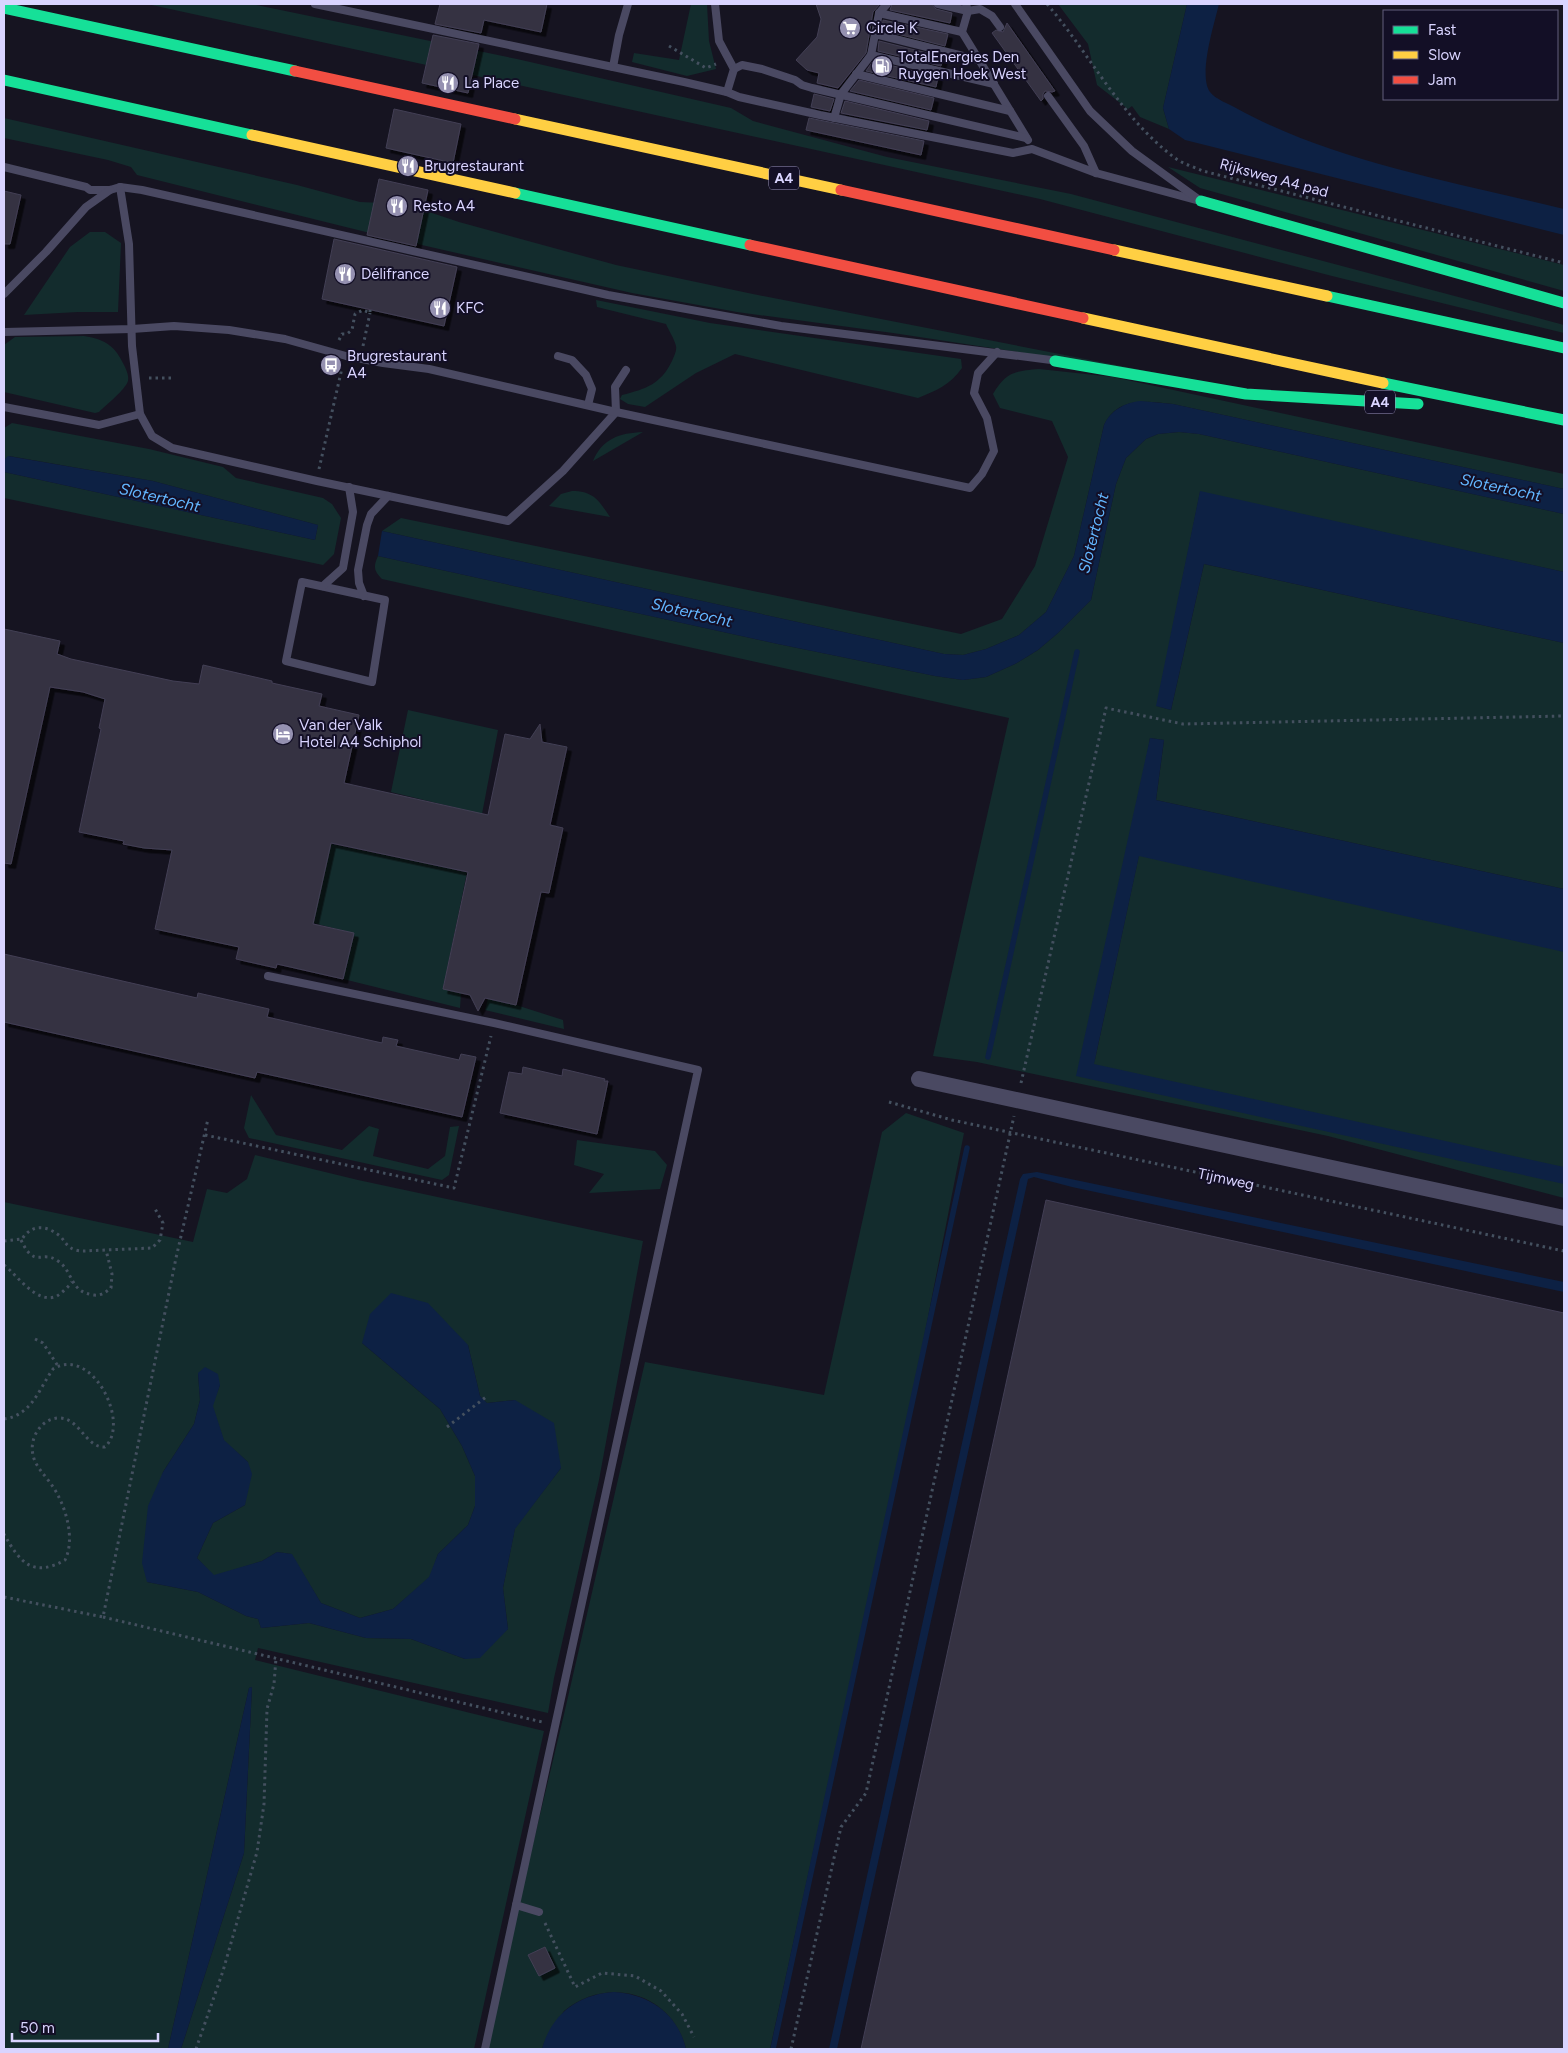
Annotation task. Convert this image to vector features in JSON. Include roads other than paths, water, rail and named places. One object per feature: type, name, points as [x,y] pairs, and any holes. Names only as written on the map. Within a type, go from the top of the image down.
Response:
[{"type":"highway","name":"A4","points":[[4,8],[1564,348]]},
{"type":"highway","name":"A4","points":[[4,80],[1248,355],[1564,420]]},
{"type":"highway","points":[[1201,201],[1564,303]]},
{"type":"highway","name":"A4","points":[[1055,361],[1246,394],[1515,409]]},
{"type":"street","points":[[919,1079],[1564,1218]]},
{"type":"lane","points":[[315,4],[727,92],[739,97],[834,118],[1012,153],[1032,149],[1096,173],[1201,201]]},
{"type":"lane","points":[[613,67],[619,35],[628,4]]},
{"type":"lane","points":[[715,4],[719,41],[734,69]]},
{"type":"lane","points":[[834,118],[841,94],[870,55],[879,13],[887,4]]},
{"type":"lane","points":[[938,4],[980,9],[992,16],[1000,27]]},
{"type":"lane","points":[[1015,4],[1090,110],[1132,152],[1201,201]]},
{"type":"lane","points":[[967,7],[962,32],[1032,149]]},
{"type":"lane","points":[[879,13],[962,32]]},
{"type":"lane","points":[[874,34],[979,60]]},
{"type":"lane","points":[[870,55],[994,84]]},
{"type":"lane","points":[[727,92],[734,69],[742,65],[762,69],[795,80],[802,85],[1026,138]]},
{"type":"lane","points":[[856,74],[1010,111]]},
{"type":"lane","points":[[1048,96],[1084,146],[1096,173]]},
{"type":"lane","name":"A4","points":[[4,167],[86,187],[90,190],[120,188],[142,190],[608,295],[781,326],[997,352],[1055,361]]},
{"type":"lane","points":[[120,188],[129,244],[132,329],[140,414],[152,436],[172,448],[508,521],[563,471],[616,412],[615,387],[626,370]]},
{"type":"lane","name":"A4","points":[[4,294],[46,252],[86,207],[110,190]]},
{"type":"lane","points":[[4,332],[132,329],[174,326],[229,330],[285,339],[346,356],[428,369],[616,412],[970,488],[982,474],[994,451],[987,418],[974,393],[978,373],[997,352]]},
{"type":"lane","points":[[558,356],[572,360],[586,375],[592,389],[588,405]]},
{"type":"lane","points":[[4,407],[99,425],[140,414]]},
{"type":"lane","points":[[323,586],[343,568],[353,512],[349,487]]},
{"type":"lane","points":[[364,596],[359,583],[358,570],[367,525],[371,514],[388,496]]},
{"type":"lane","points":[[302,582],[323,586],[385,600],[372,682],[286,661],[302,582]]},
{"type":"lane","points":[[268,976],[494,1023],[698,1070],[485,2049]]},
{"type":"lane","points":[[516,1905],[539,1912]]},
{"type":"water","points":[[1187,4],[1219,4],[1206,62],[1207,84],[1212,95],[1273,126],[1354,156],[1439,180],[1564,209],[1564,235],[1185,140],[1169,129],[1163,108]]},
{"type":"water","name":"Slotertocht","points":[[1141,401],[1173,404],[1564,489],[1564,514],[1199,434],[1179,432],[1158,434],[1146,439],[1126,458],[1116,484],[1091,600],[1038,650],[1015,664],[986,677],[963,680],[773,643],[378,556],[382,531],[944,654],[963,655],[986,649],[1019,635],[1046,612],[1074,556],[1104,425],[1110,415],[1119,408],[1129,403]]},
{"type":"water","name":"Slotertocht","points":[[8,456],[153,481],[318,525],[315,540],[4,472],[4,460]]},
{"type":"water","points":[[1200,491],[1564,572],[1564,643],[1204,564],[1171,710],[1156,706]]},
{"type":"water","points":[[1150,738],[1164,740],[1156,800],[1564,889],[1564,952],[1139,856],[1094,1064],[1564,1167],[1564,1184],[1076,1076]]},
{"type":"water","points":[[1037,1172],[1564,1282],[1564,1292],[1072,1187],[1034,1177],[1028,1179],[837,2049],[829,2049],[1020,1179],[1023,1174]]},
{"type":"water","points":[[391,1293],[428,1303],[468,1345],[480,1396],[487,1403],[515,1400],[554,1423],[561,1468],[515,1529],[503,1588],[508,1629],[480,1658],[465,1659],[411,1639],[366,1638],[309,1623],[261,1628],[258,1619],[246,1616],[198,1592],[147,1582],[142,1563],[148,1506],[163,1472],[194,1424],[200,1400],[198,1373],[205,1367],[218,1374],[220,1385],[213,1406],[224,1440],[248,1462],[252,1474],[245,1505],[213,1523],[197,1558],[214,1575],[262,1561],[277,1552],[292,1554],[321,1603],[360,1618],[393,1609],[429,1577],[438,1554],[468,1525],[475,1506],[475,1476],[462,1446],[440,1409],[362,1343],[370,1314]]},
{"type":"water","points":[[252,1687],[244,1853],[181,2049],[168,2049],[249,1688]]},
{"type":"water","points":[[614,1992],[639,1997],[660,2008],[676,2026],[686,2049],[542,2049],[552,2026],[568,2008],[589,1997]]},
{"type":"waterway","points":[[988,1057],[1077,652]]},
{"type":"waterway","points":[[773,2049],[967,1148]]},
{"type":"place","name":"Circle K","points":[[850,28]]},
{"type":"place","name":"TotalEnergies Den Ruygen Hoek West","points":[[882,66]]},
{"type":"place","name":"La Place","points":[[448,83]]},
{"type":"place","name":"Brugrestaurant","points":[[408,166]]},
{"type":"place","name":"Resto A4","points":[[397,206]]},
{"type":"place","name":"Délifrance","points":[[345,274]]},
{"type":"place","name":"KFC","points":[[440,308]]},
{"type":"place","name":"Brugrestaurant A4","points":[[331,365]]},
{"type":"place","name":"Van der Valk Hotel A4 Schiphol","points":[[283,734]]}]
